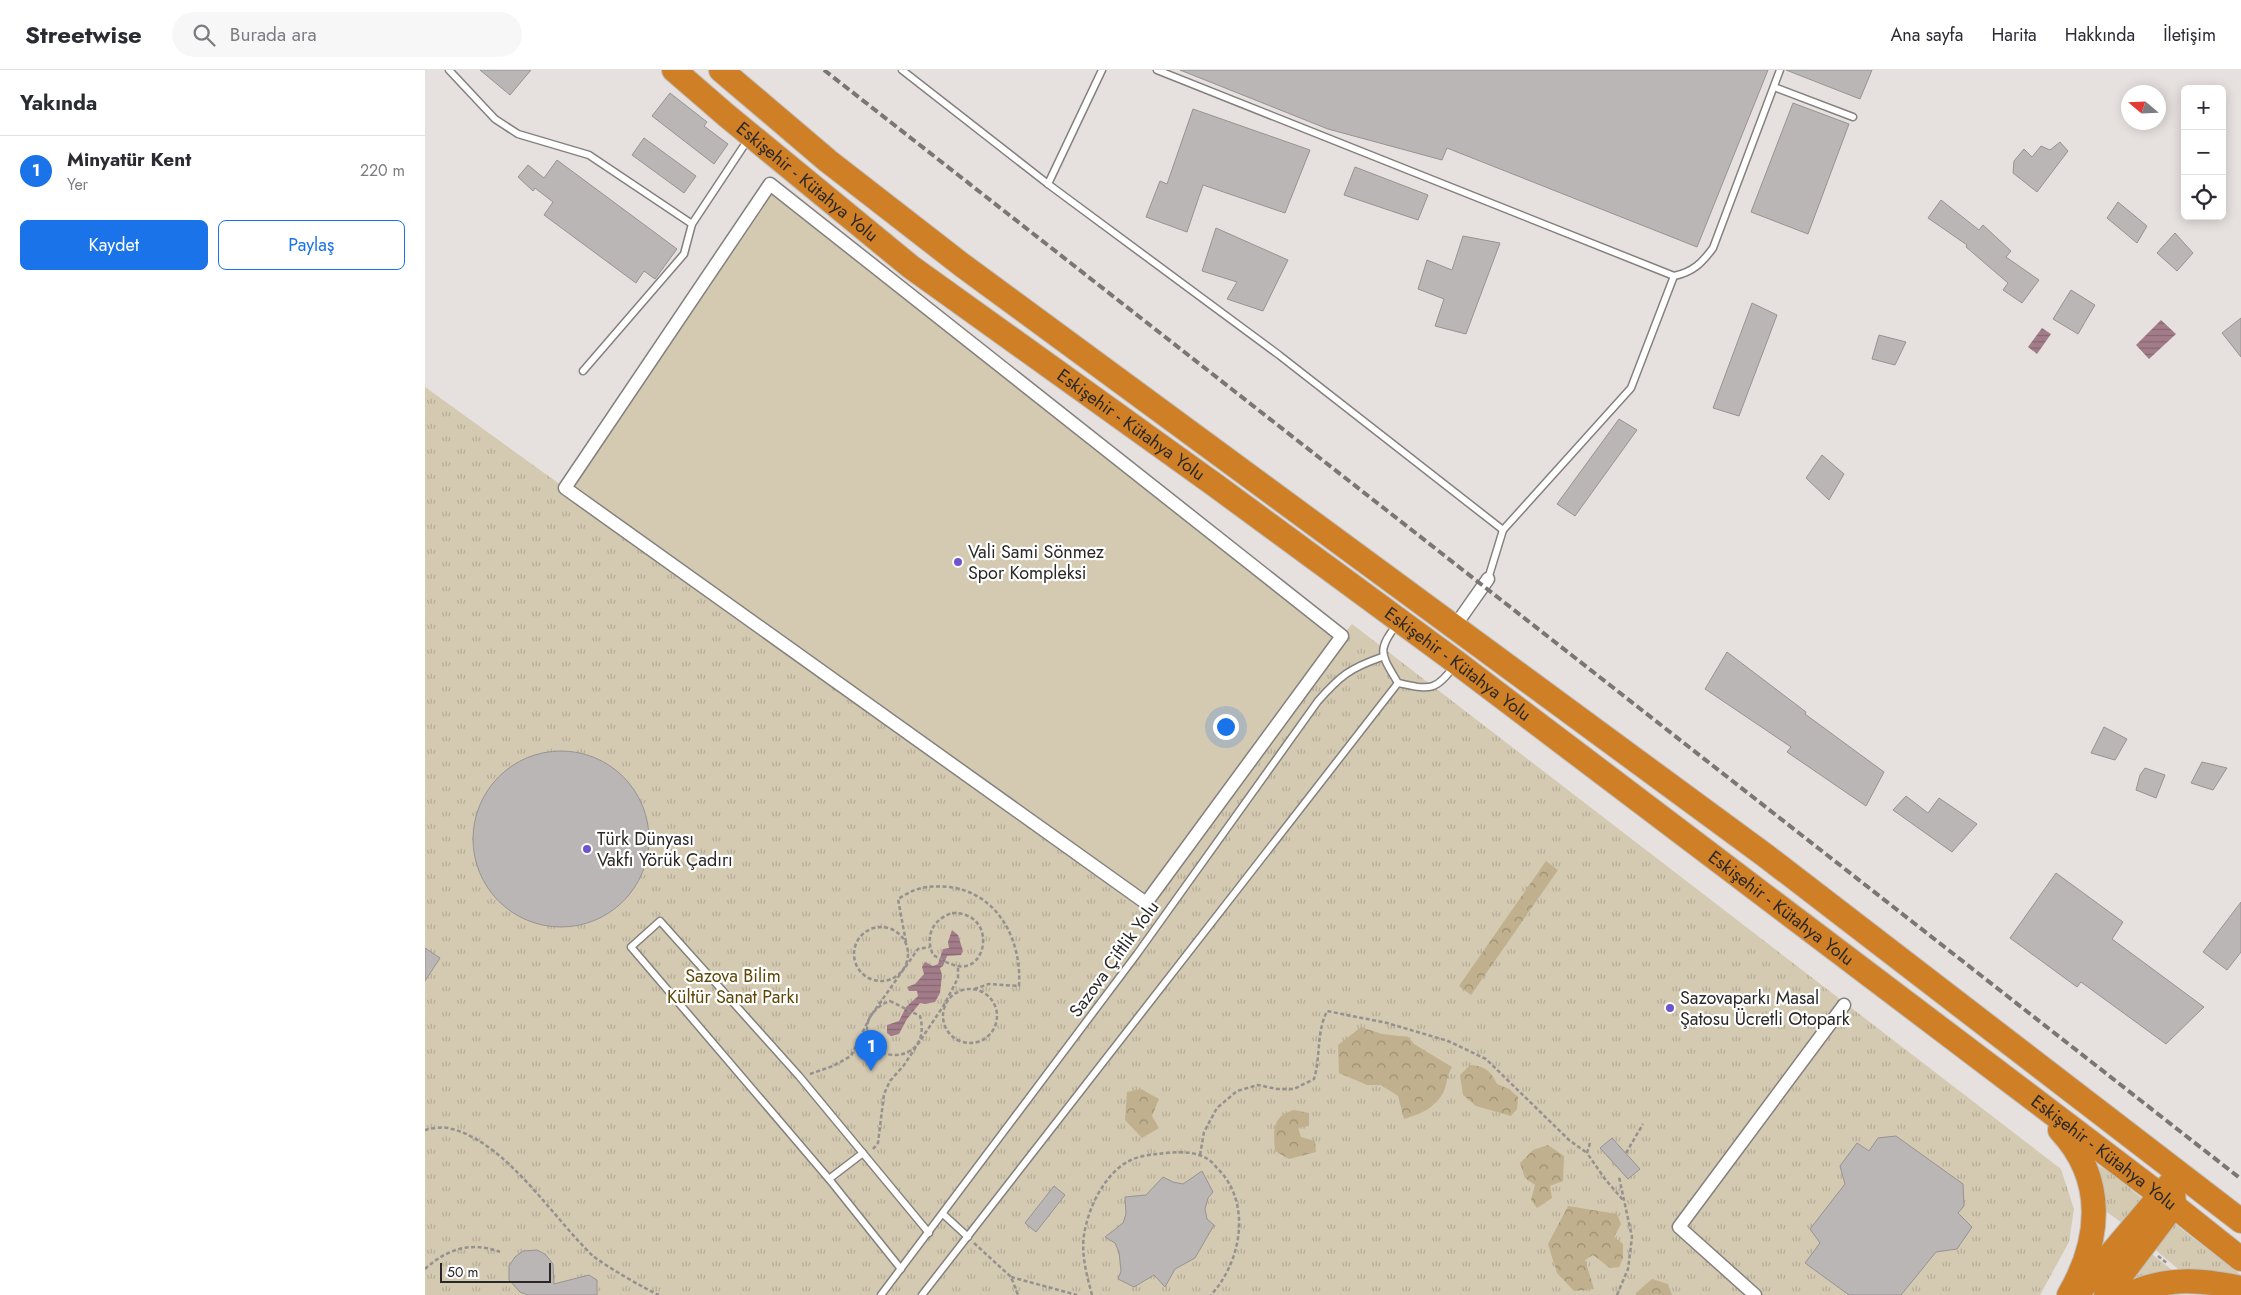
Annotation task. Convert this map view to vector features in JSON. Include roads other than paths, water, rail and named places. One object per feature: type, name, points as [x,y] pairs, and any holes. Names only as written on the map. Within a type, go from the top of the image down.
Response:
[{"type":"highway","name":"Eskişehir - Kütahya Yolu","points":[[674,70],[751,136],[911,267],[1456,662],[2024,1092],[2169,1193],[2241,1259]]},
{"type":"highway","name":"Eskişehir - Kütahya Yolu","points":[[721,70],[828,161],[963,264],[1774,862],[2241,1221]]},
{"type":"highway","points":[[2024,1092],[2070,1140],[2081,1158],[2089,1177],[2094,1205],[2093,1233],[2087,1259],[2069,1295]]},
{"type":"highway","points":[[2105,1295],[2169,1193],[2168,1170],[2151,1151]]},
{"type":"highway","points":[[2075,1295],[2169,1193],[2201,1189]]},
{"type":"highway","points":[[2127,1295],[2145,1286],[2179,1281],[2207,1281],[2241,1288]]},
{"type":"street","points":[[770,184],[1342,636],[1146,903],[565,488],[770,184]]},
{"type":"street","points":[[1455,626],[1488,579]]},
{"type":"street","points":[[1755,1295],[1679,1227],[1844,1005]]},
{"type":"lane","points":[[449,70],[495,119],[518,134],[589,155],[692,224]]},
{"type":"lane","points":[[902,70],[1048,184],[1279,356],[1503,530]]},
{"type":"lane","points":[[1048,184],[1102,70]]},
{"type":"lane","points":[[1157,70],[1674,276],[1688,273],[1701,264],[1713,248],[1780,70]]},
{"type":"lane","points":[[1773,87],[1853,117]]},
{"type":"lane","points":[[583,371],[684,254],[692,224],[751,136]]},
{"type":"lane","points":[[1488,579],[1503,530],[1631,388],[1674,276]]},
{"type":"lane","points":[[1399,621],[1384,640],[1383,657],[1398,683],[1426,688],[1443,682],[1456,662]]},
{"type":"lane","name":"Sazova Çiftlik Yolu","points":[[881,1295],[1131,962],[1318,701],[1339,678],[1359,664],[1383,657]]},
{"type":"lane","points":[[922,1295],[1398,683]]},
{"type":"lane","points":[[901,1269],[829,1178],[631,947],[660,921],[799,1076],[929,1233]]},
{"type":"lane","points":[[829,1178],[863,1153]]},
{"type":"lane","points":[[943,1214],[968,1237]]},
{"type":"railway","points":[[824,70],[2241,1179]]},
{"type":"place","name":"Vali Sami Sönmez Spor Kompleksi","points":[[958,562]]},
{"type":"place","name":"Türk Dünyası Vakfı Yörük Çadırı","points":[[587,849]]},
{"type":"place","name":"Sazovaparkı Masal Şatosu Ücretli Otopark","points":[[1670,1008]]},
{"type":"place","name":"Minyatür Kent","points":[[871,1071]]},
{"type":"park label","name":"Sazova Bilim Kültür Sanat Parkı","points":[[733,986]]}]
